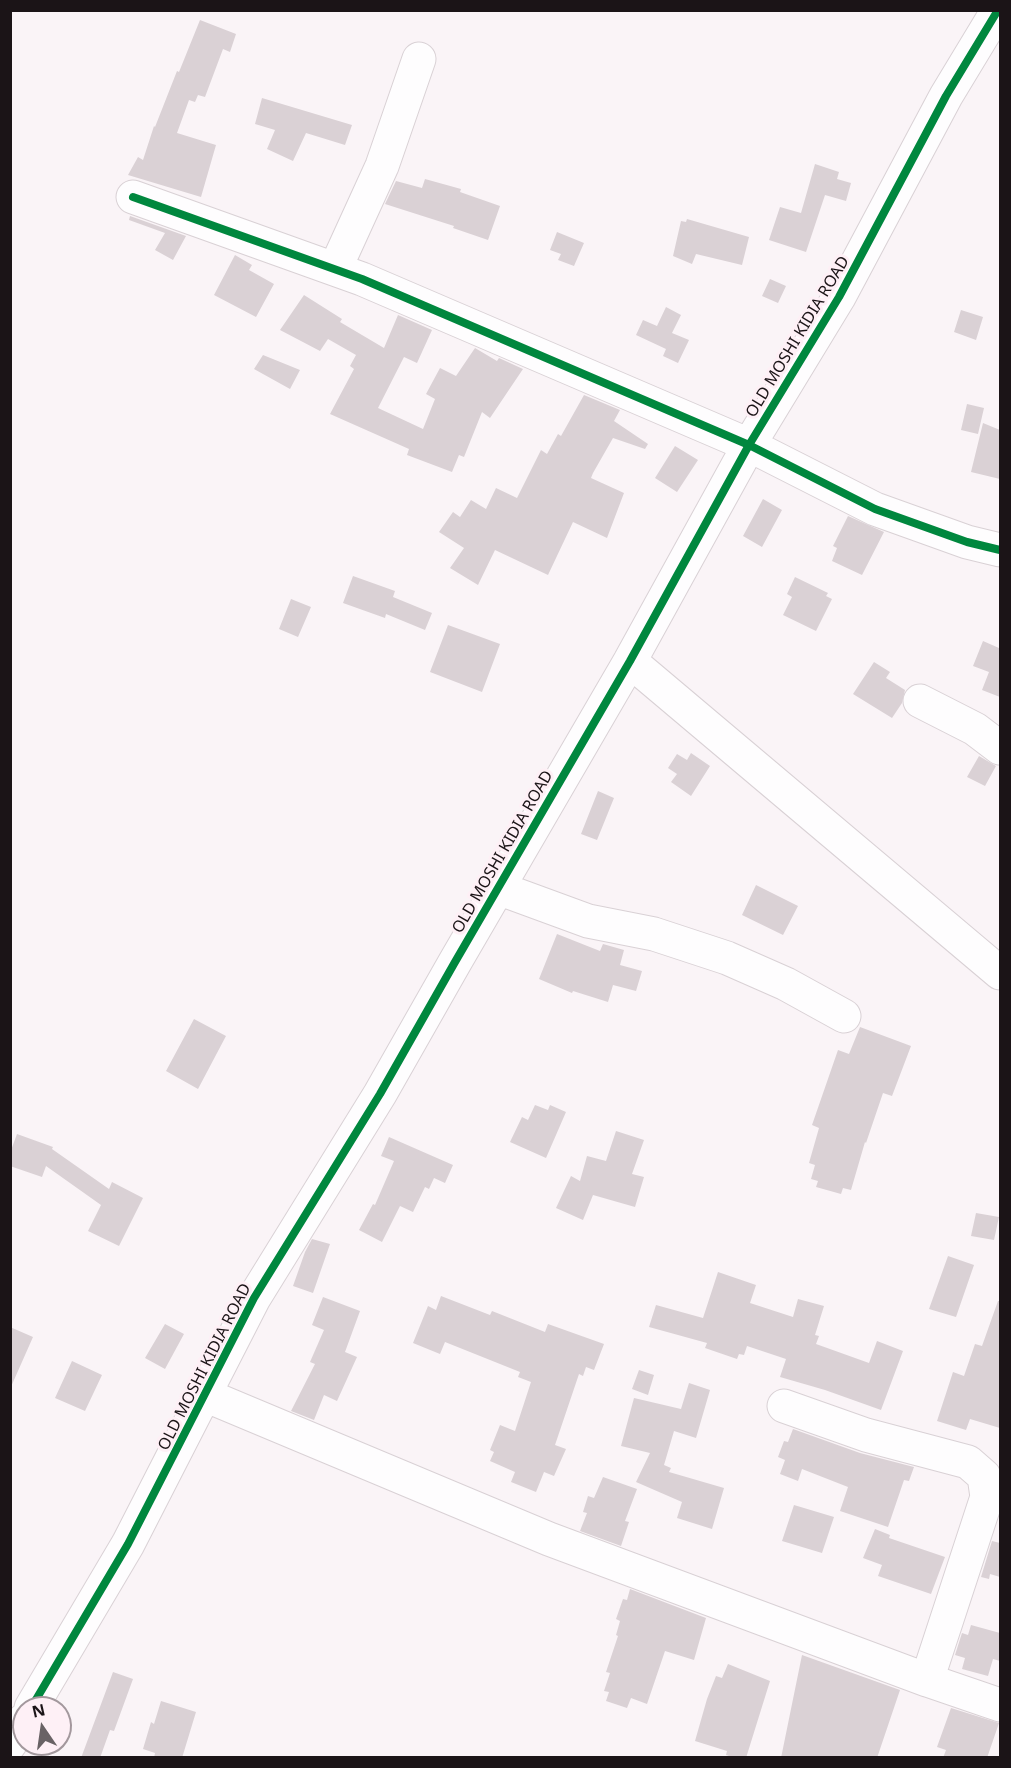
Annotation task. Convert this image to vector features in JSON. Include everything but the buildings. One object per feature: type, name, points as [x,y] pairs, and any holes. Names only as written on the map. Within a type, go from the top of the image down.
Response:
[{"type":"street","name":"OLD MOSHI KIDIA ROAD","points":[[38,1696],[128,1544],[254,1298],[381,1094],[630,661],[749,445],[839,297],[946,96],[998,10]]},
{"type":"street","points":[[335,269],[382,166],[419,59]]},
{"type":"street","points":[[132,197],[335,269],[749,445],[874,509],[968,542],[1000,550]]},
{"type":"street","points":[[630,661],[1000,973]]},
{"type":"street","points":[[920,701],[975,729],[1000,748]]},
{"type":"street","points":[[498,888],[588,921],[654,934],[727,958],[786,984],[844,1016]]},
{"type":"street","points":[[205,1395],[549,1539],[1000,1705]]},
{"type":"street","points":[[784,1406],[866,1435],[968,1462],[984,1476],[987,1497],[927,1680]]},
{"type":"cycle path","points":[[38,1696],[128,1544],[254,1298],[380,1094],[630,661],[749,445],[839,297],[946,96],[998,10]]},
{"type":"cycle path","points":[[133,197],[362,279],[749,445],[875,509],[967,542],[1000,550]]}]
